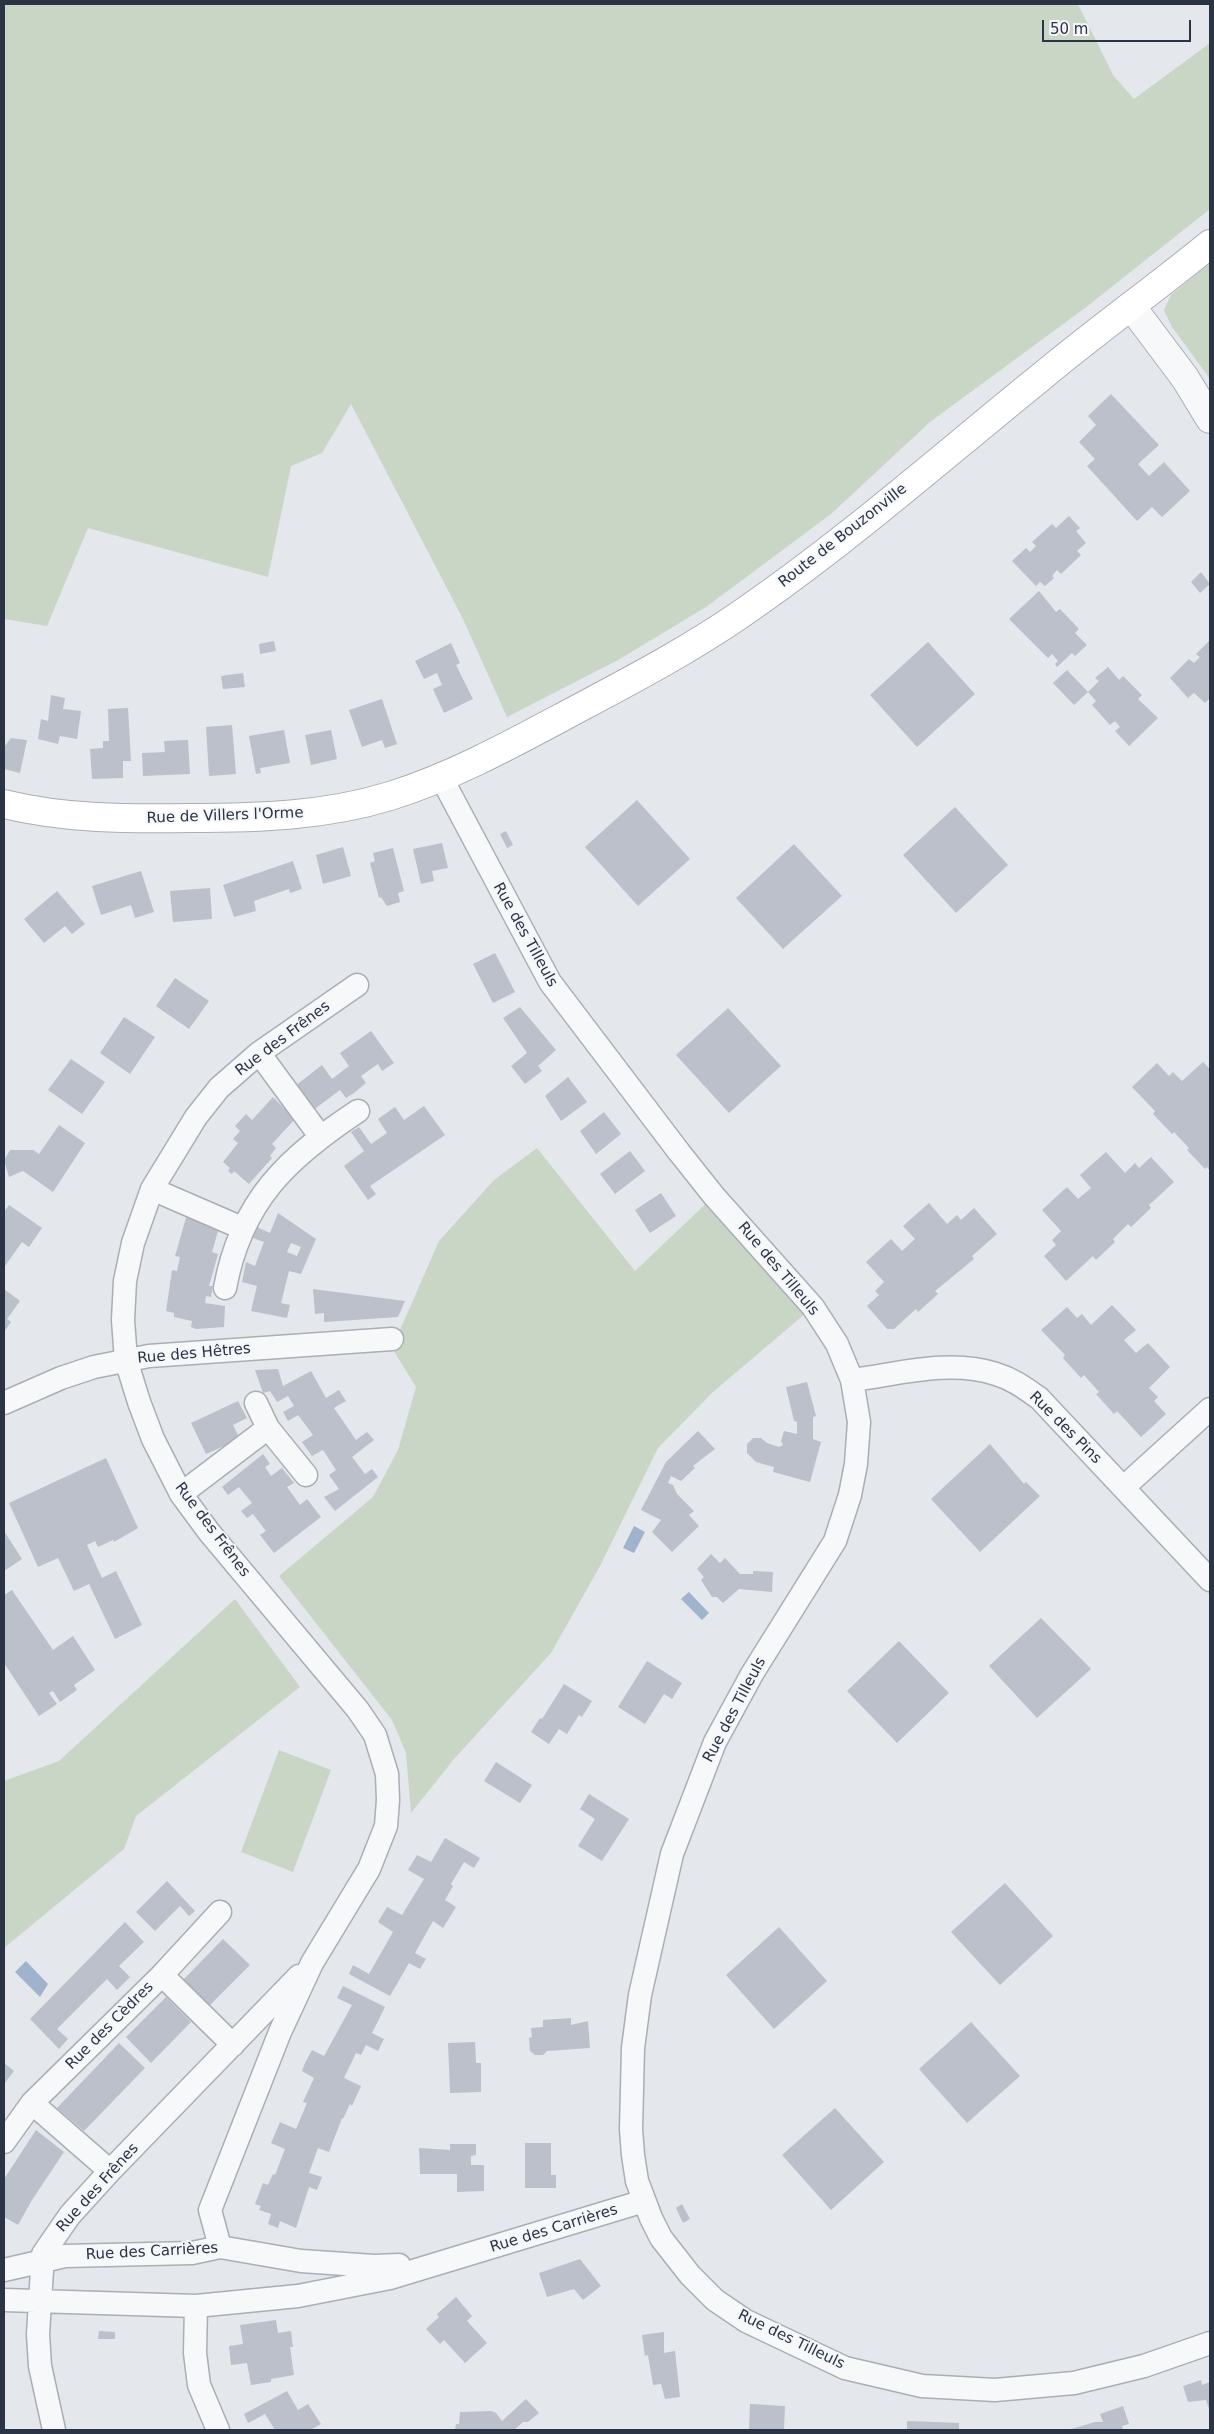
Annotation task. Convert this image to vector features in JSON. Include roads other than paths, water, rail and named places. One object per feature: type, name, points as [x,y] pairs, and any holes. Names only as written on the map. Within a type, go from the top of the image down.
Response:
[{"type":"main road","name":"Route de Bouzonville","points":[[441,777],[524,737],[636,677],[740,615],[846,538],[1046,373],[1210,244]]},
{"type":"main road","name":"Rue de Villers l'Orme","points":[[4,804],[38,812],[132,818],[253,818],[306,814],[356,805],[390,796],[441,777]]},
{"type":"street","points":[[1131,306],[1184,378],[1210,419]]},
{"type":"street","name":"Rue des Tilleuls","points":[[441,777],[550,982],[679,1152],[813,1307],[837,1344],[852,1380],[859,1422],[856,1464],[845,1514],[836,1541],[752,1674],[715,1742],[672,1854],[640,1995],[633,2048],[632,2146],[637,2181],[661,2238],[690,2275],[716,2300],[746,2321],[845,2368],[922,2386],[995,2390],[1074,2383],[1144,2366],[1210,2343]]},
{"type":"street","name":"Rue des Frênes","points":[[220,2247],[210,2210],[280,2032],[312,1963],[369,1869],[386,1826],[388,1800],[386,1774],[375,1735],[358,1710],[209,1532],[181,1494],[153,1439],[126,1360],[123,1320],[125,1282],[133,1243],[152,1188],[196,1117],[219,1088],[259,1053],[357,985]]},
{"type":"street","points":[[259,1053],[320,1136]]},
{"type":"street","points":[[225,1288],[230,1260],[242,1228],[278,1175],[320,1136],[358,1111]]},
{"type":"street","points":[[152,1188],[242,1228]]},
{"type":"street","name":"Rue des Hêtres","points":[[4,1403],[61,1378],[94,1367],[126,1360],[153,1356],[392,1339]]},
{"type":"street","name":"Rue des Pins","points":[[852,1380],[943,1368],[969,1368],[996,1374],[1018,1383],[1039,1398],[1210,1580]]},
{"type":"street","points":[[256,1403],[268,1428],[306,1475]]},
{"type":"street","points":[[1124,1487],[1210,1409]]},
{"type":"street","points":[[181,1494],[268,1428]]},
{"type":"street","name":"Rue des Cèdres","points":[[4,2142],[32,2103],[162,1974],[220,1912]]},
{"type":"street","name":"Rue des Frênes","points":[[54,2430],[40,2366],[38,2334],[42,2260],[47,2246],[70,2216],[110,2171],[312,1963]]},
{"type":"street","points":[[162,1974],[233,2045]]},
{"type":"street","points":[[259,2018],[270,2018],[277,2024],[280,2032]]},
{"type":"street","points":[[32,2103],[110,2171]]},
{"type":"street","name":"Rue des Carrières","points":[[4,2300],[196,2306],[298,2296],[390,2278],[644,2201]]},
{"type":"street","name":"Rue des Carrières","points":[[4,2270],[65,2256],[192,2253],[220,2247],[301,2261],[374,2266],[435,2263]]},
{"type":"street","points":[[298,2296],[301,2261]]},
{"type":"street","points":[[196,2306],[195,2345],[199,2385],[218,2430]]},
{"type":"water","points":[[634,1526],[645,1532],[634,1553],[623,1548]]},
{"type":"water","points":[[689,1592],[709,1613],[702,1620],[681,1599]]},
{"type":"water","points":[[26,1961],[48,1984],[40,1997],[15,1972]]}]
